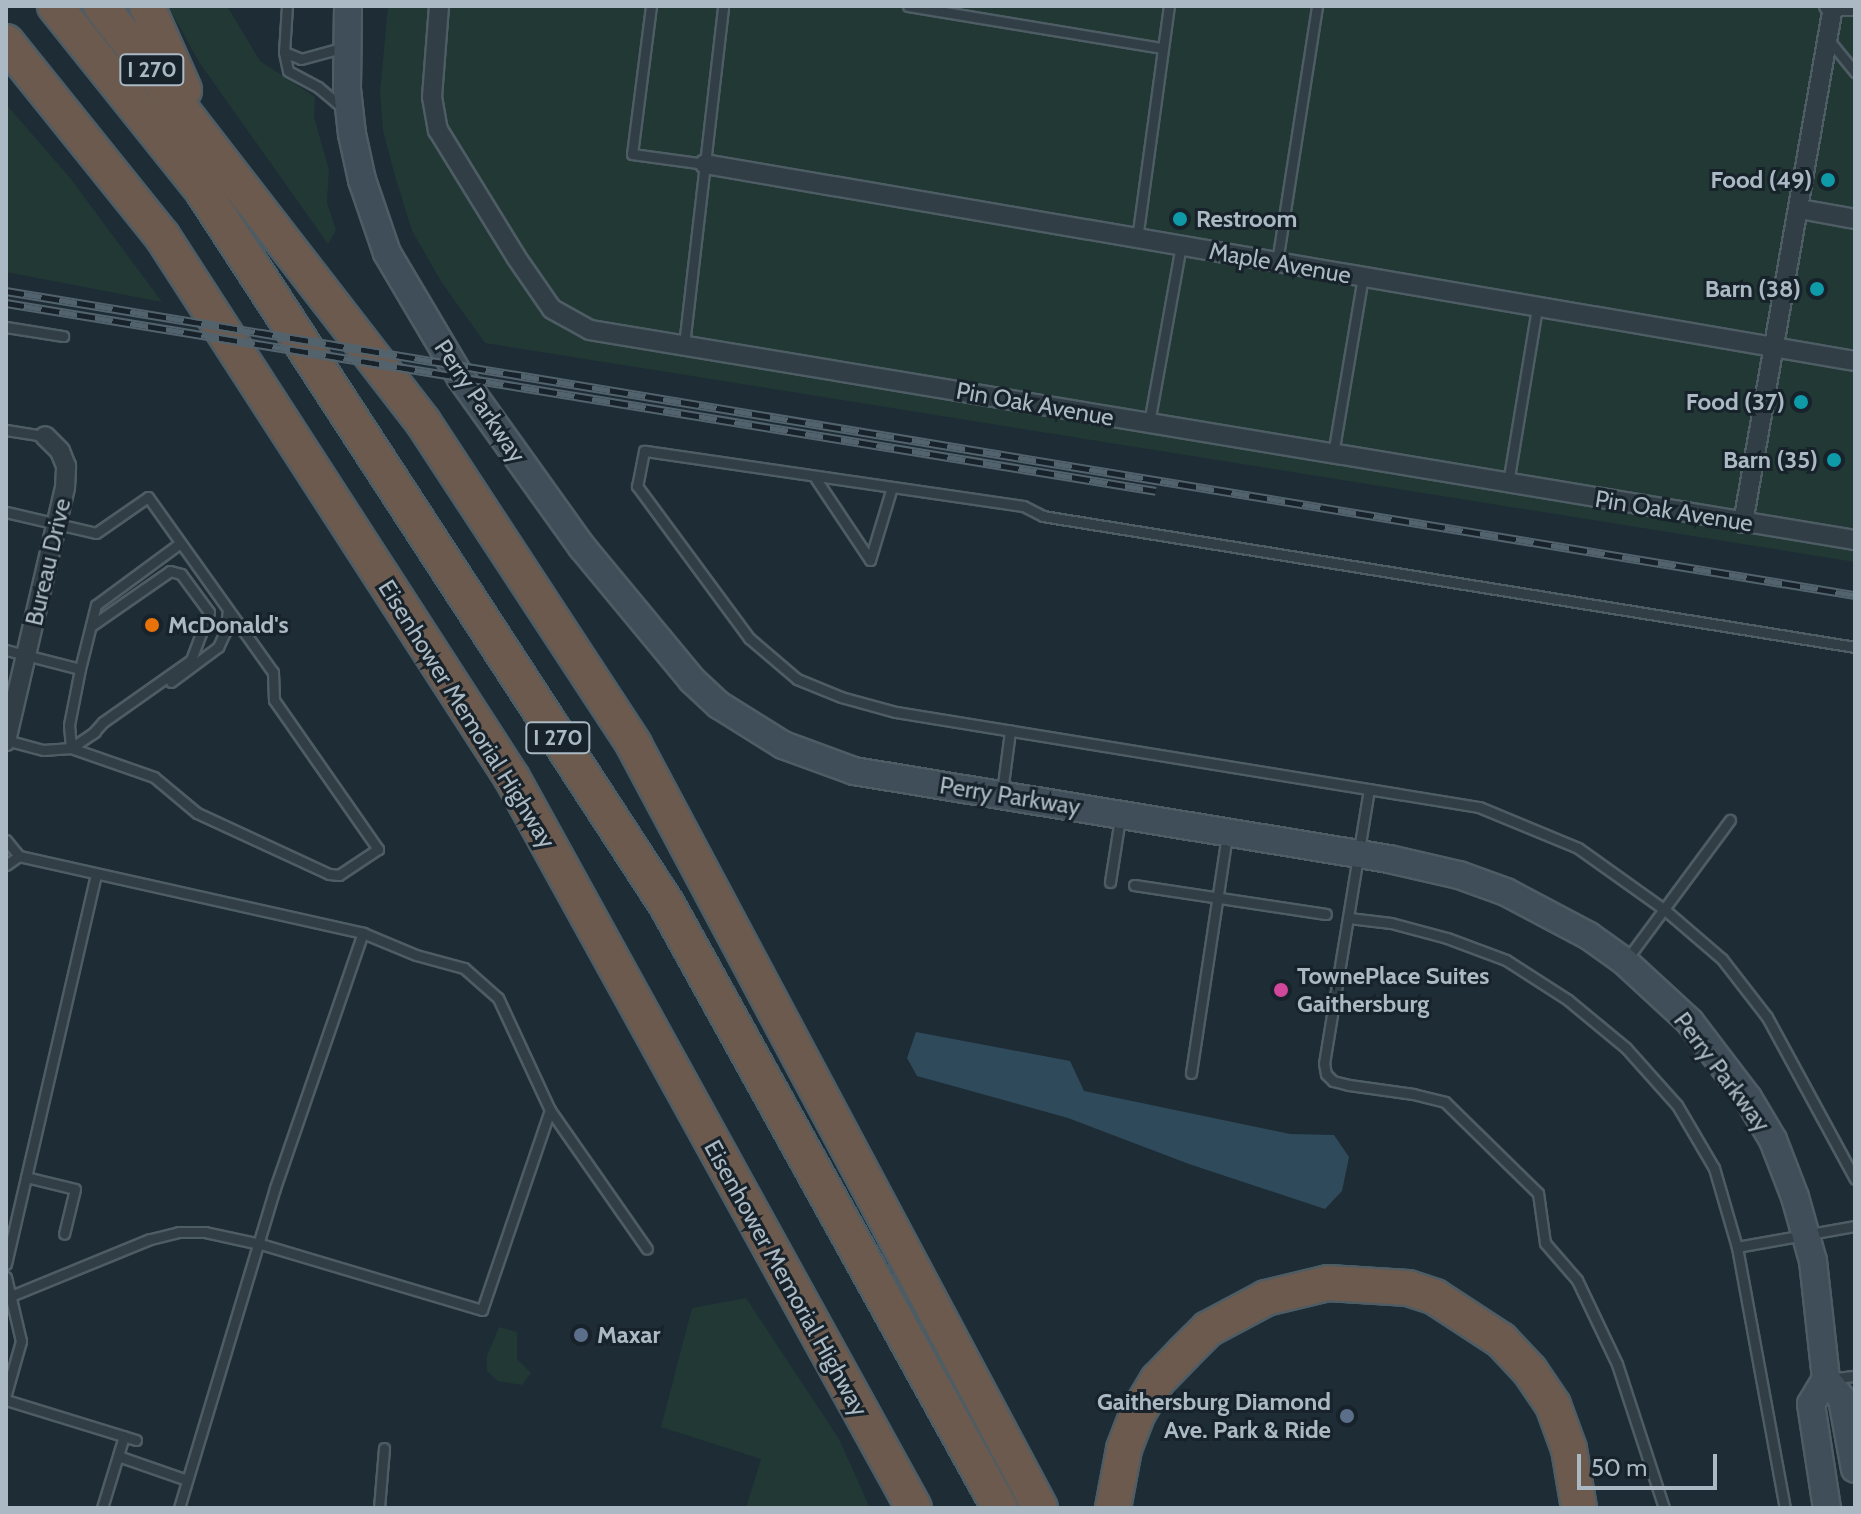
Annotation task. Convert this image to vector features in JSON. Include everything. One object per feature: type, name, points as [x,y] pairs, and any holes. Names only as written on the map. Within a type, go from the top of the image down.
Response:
[{"type":"highway","name":"I 270","points":[[55,6],[201,188],[667,905],[1000,1508]]},
{"type":"highway","name":"I 270","points":[[101,6],[423,422],[634,745],[1040,1508]]},
{"type":"highway","points":[[147,6],[203,134]]},
{"type":"highway","name":"Eisenhower Memorial Highway","points":[[6,42],[162,236],[512,778],[914,1508]]},
{"type":"highway","points":[[1113,1508],[1124,1449],[1138,1413],[1158,1380],[1175,1362],[1208,1329],[1238,1312],[1266,1298],[1328,1283],[1408,1288],[1435,1297],[1501,1340],[1530,1371],[1553,1405],[1569,1449],[1579,1508]]},
{"type":"street","name":"Perry Parkway","points":[[348,6],[349,113],[362,180],[387,253],[452,364],[582,547],[692,680],[719,705],[783,745],[854,771],[1359,854],[1459,875],[1506,892],[1589,936],[1624,961],[1690,1022],[1748,1098],[1773,1140],[1795,1197],[1813,1261],[1826,1379],[1842,1399],[1855,1469]]},
{"type":"street","name":"Pin Oak Avenue","points":[[439,6],[432,97],[438,130],[516,257],[552,309],[590,330],[1855,540]]},
{"type":"street","points":[[1743,523],[1800,209],[1831,6],[1855,6]]},
{"type":"street","name":"Maple Avenue","points":[[705,164],[1855,361]]},
{"type":"street","points":[[1800,209],[1855,219]]},
{"type":"street","name":"Bureau Drive","points":[[6,740],[57,523],[66,466],[60,451],[45,436]]},
{"type":"street","name":"Perry Parkway","points":[[1826,1379],[1811,1404],[1827,1508]]},
{"type":"lane","points":[[287,6],[286,66],[293,75],[318,87],[349,113]]},
{"type":"lane","points":[[651,6],[632,154],[705,164]]},
{"type":"lane","points":[[684,345],[723,6]]},
{"type":"lane","points":[[908,6],[1163,48]]},
{"type":"lane","points":[[1137,239],[1169,6]]},
{"type":"lane","points":[[1277,262],[1317,6]]},
{"type":"lane","points":[[1828,39],[1855,72]]},
{"type":"lane","points":[[284,52],[301,59],[346,46]]},
{"type":"lane","points":[[1149,423],[1181,246]]},
{"type":"lane","points":[[1333,454],[1363,277]]},
{"type":"lane","points":[[1508,483],[1537,307]]},
{"type":"lane","points":[[6,327],[63,336]]},
{"type":"lane","points":[[6,430],[45,436]]},
{"type":"lane","points":[[1855,647],[1043,516],[1023,506],[644,451],[637,486],[749,638],[797,679],[841,697],[896,712],[1479,807],[1508,816],[1578,848],[1665,910],[1722,959],[1767,1017],[1855,1179]]},
{"type":"lane","points":[[814,476],[870,560],[892,487]]},
{"type":"lane","points":[[6,512],[96,533],[148,497],[273,672],[274,700],[378,849],[339,875],[329,874],[197,813],[154,777],[139,775],[71,748],[43,750],[6,740]]},
{"type":"lane","points":[[71,748],[69,725],[96,605],[104,596],[180,543]]},
{"type":"lane","points":[[91,626],[170,571],[181,574],[209,612],[191,660],[103,722],[93,733]]},
{"type":"lane","points":[[71,748],[202,662],[218,647],[225,632],[228,610]]},
{"type":"lane","points":[[6,650],[80,669]]},
{"type":"lane","points":[[1002,795],[1010,731]]},
{"type":"lane","points":[[1369,789],[1324,1063],[1326,1074],[1333,1081],[1349,1085],[1445,1102],[1538,1193],[1545,1243],[1577,1280],[1617,1364],[1664,1508]]},
{"type":"lane","points":[[1110,882],[1121,815]]},
{"type":"lane","points":[[1624,961],[1730,820]]},
{"type":"lane","points":[[1191,1073],[1227,832]]},
{"type":"lane","points":[[6,840],[19,856],[363,933],[416,955],[464,968],[486,983],[507,1014],[550,1110],[647,1249]]},
{"type":"lane","points":[[6,865],[19,856]]},
{"type":"lane","points":[[6,1264],[96,875]]},
{"type":"lane","points":[[1134,885],[1326,914]]},
{"type":"lane","points":[[1349,918],[1391,923],[1447,938],[1506,960],[1568,1000],[1626,1048],[1677,1105],[1714,1168],[1737,1247],[1785,1508]]},
{"type":"lane","points":[[179,1508],[275,1188],[363,933]]},
{"type":"lane","points":[[9,1297],[124,1248],[179,1232],[205,1232],[260,1244],[482,1310],[550,1110]]},
{"type":"lane","points":[[26,1177],[75,1189],[64,1234]]},
{"type":"lane","points":[[1737,1247],[1855,1226]]},
{"type":"lane","points":[[6,1277],[21,1341],[6,1394]]},
{"type":"lane","points":[[1826,1379],[1855,1376]]},
{"type":"lane","points":[[6,1400],[136,1440]]},
{"type":"lane","points":[[102,1508],[124,1436]]},
{"type":"lane","points":[[379,1508],[384,1448]]},
{"type":"lane","points":[[118,1456],[187,1480]]},
{"type":"green space","points":[[168,6],[227,6],[260,61],[315,97],[314,117],[329,170],[327,203],[336,230],[328,244],[199,62]]},
{"type":"green space","points":[[388,6],[1855,6],[1855,562],[485,343],[442,283],[412,231],[395,176],[383,131],[380,92]]},
{"type":"green space","points":[[6,104],[71,179],[162,302],[6,272]]},
{"type":"green space","points":[[746,1298],[839,1439],[870,1508],[746,1508],[761,1459],[661,1427],[692,1308]]},
{"type":"green space","points":[[499,1327],[517,1332],[517,1359],[531,1373],[522,1385],[498,1381],[487,1371],[487,1356]]},
{"type":"water","points":[[916,1032],[1070,1061],[1084,1091],[1290,1134],[1334,1135],[1349,1157],[1342,1191],[1325,1209],[1189,1164],[1068,1118],[917,1076],[907,1058]]},
{"type":"railway","points":[[6,291],[1855,595]]},
{"type":"railway","points":[[6,303],[1156,491]]},
{"type":"place","name":"Food (49)","points":[[1828,180]]},
{"type":"place","name":"Restroom","points":[[1180,219]]},
{"type":"place","name":"Barn (38)","points":[[1817,289]]},
{"type":"place","name":"Food (37)","points":[[1801,402]]},
{"type":"place","name":"Barn (35)","points":[[1834,460]]},
{"type":"place","name":"McDonald's","points":[[152,625]]},
{"type":"place","name":"TownePlace Suites Gaithersburg","points":[[1281,990]]},
{"type":"place","name":"Maxar","points":[[581,1335]]},
{"type":"place","name":"Gaithersburg Diamond Ave. Park & Ride","points":[[1347,1416]]}]
